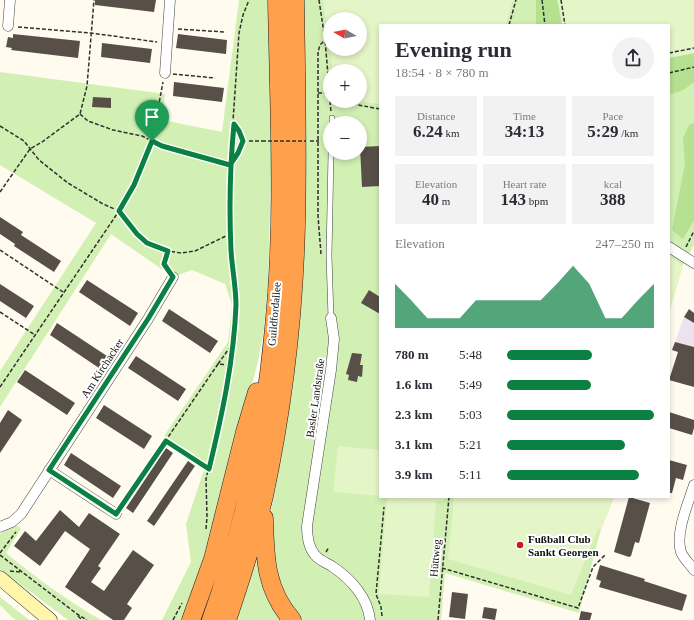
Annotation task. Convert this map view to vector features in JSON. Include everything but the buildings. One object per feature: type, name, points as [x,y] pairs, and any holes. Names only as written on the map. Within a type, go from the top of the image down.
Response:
[{"type":"highway","name":"Guildfordallee","points":[[211,620],[245,512],[262,425],[274,328],[278,265],[279,208],[277,0]]},
{"type":"highway","name":"Guildfordallee","points":[[228,620],[256,528],[264,495],[282,394],[292,293],[296,225],[295,0]]},
{"type":"highway","points":[[191,620],[213,559],[245,432],[274,328]]},
{"type":"highway","points":[[264,495],[265,558],[268,574],[280,604],[292,620]]},
{"type":"street","points":[[8,26],[10,0]]},
{"type":"street","points":[[165,74],[170,0]]},
{"type":"street","points":[[670,248],[694,263]]},
{"type":"street","name":"Am Kirchacker","points":[[17,518],[148,319],[173,277]]},
{"type":"street","name":"Basler Landstraße","points":[[331,318],[334,339],[331,370],[307,526],[307,538],[315,556],[333,567],[359,591],[368,608],[370,620]]},
{"type":"street","points":[[49,470],[116,514]]},
{"type":"street","points":[[694,485],[686,508],[679,539],[682,553],[694,570]]},
{"type":"street","points":[[0,526],[12,522],[17,518]]},
{"type":"street","points":[[1,578],[50,620]]},
{"type":"lane","name":"Basler Landstraße","points":[[331,160],[329,256],[331,318]]},
{"type":"path","points":[[0,192],[30,149],[80,114],[87,86],[94,0]]},
{"type":"path","points":[[205,532],[207,517],[206,479],[234,343],[236,303],[230,234],[230,165],[234,124],[239,33],[243,15],[250,0]]},
{"type":"path","points":[[319,0],[323,27]]},
{"type":"path","points":[[509,24],[516,0]]},
{"type":"path","points":[[542,0],[545,24]]},
{"type":"path","points":[[561,0],[566,24]]},
{"type":"path","points":[[8,26],[91,33],[167,43]]},
{"type":"path","points":[[168,28],[224,32]]},
{"type":"path","points":[[321,258],[318,216],[318,52],[323,43]]},
{"type":"path","points":[[670,53],[694,48]]},
{"type":"path","points":[[670,73],[694,67]]},
{"type":"path","points":[[0,387],[119,211],[134,185],[152,141],[165,74],[215,78]]},
{"type":"path","points":[[318,93],[323,93]]},
{"type":"path","points":[[367,107],[379,109]]},
{"type":"path","points":[[80,114],[88,122],[113,130],[142,136],[162,146],[230,165]]},
{"type":"path","points":[[230,165],[238,153],[243,141],[234,124]]},
{"type":"path","points":[[0,126],[24,141],[39,160],[68,183],[103,204],[119,211],[137,234],[147,243],[168,251],[181,253],[195,251],[230,234]]},
{"type":"path","points":[[243,141],[318,140]]},
{"type":"path","points":[[681,255],[694,231]]},
{"type":"path","points":[[0,250],[64,293]]},
{"type":"path","points":[[168,251],[164,264],[173,277]]},
{"type":"path","points":[[0,312],[35,335]]},
{"type":"path","points":[[116,514],[218,364],[234,343]]},
{"type":"path","points":[[218,364],[230,365]]},
{"type":"path","points":[[0,379],[4,382]]},
{"type":"path","points":[[166,441],[209,469]]},
{"type":"path","name":"Hüttweg","points":[[438,620],[449,498]]},
{"type":"path","points":[[382,616],[381,607],[376,594],[384,507]]},
{"type":"path","points":[[17,518],[21,525],[0,554],[77,614],[87,620]]},
{"type":"path","points":[[442,568],[578,608],[593,567],[606,554]]},
{"type":"path","points":[[77,614],[82,620]]},
{"type":"shaded area","points":[[684,317],[694,323],[694,347],[675,342]]},
{"type":"green space","points":[[239,0],[273,0],[275,151],[271,174],[268,284],[264,329],[258,361],[213,538],[182,620],[162,620],[191,562],[186,524],[206,464],[164,436],[228,342],[232,305],[225,284],[192,270],[173,277],[111,234],[0,407],[0,371],[96,223],[0,165],[0,72],[165,94],[162,120],[222,132]]},
{"type":"green space","points":[[300,0],[694,0],[694,245],[683,265],[670,310],[670,24],[379,24],[379,498],[614,498],[601,529],[579,613],[445,573],[441,620],[301,620],[289,606],[269,564],[267,534],[287,422],[297,348]]},
{"type":"green space","points":[[323,0],[513,0],[506,24],[379,24],[379,104],[367,102],[367,64],[332,64],[331,56],[367,56],[367,12],[325,12]]},
{"type":"green space","points":[[536,0],[557,0],[562,24],[536,24]]},
{"type":"green space","points":[[558,0],[694,0],[694,53],[670,58],[670,24],[563,24]]},
{"type":"green space","points":[[694,53],[694,82],[683,90],[670,95],[670,58]]},
{"type":"green space","points":[[694,123],[694,220],[683,239],[672,230],[685,164],[683,138],[689,125]]},
{"type":"green space","points":[[670,257],[683,265],[670,310]]},
{"type":"green space","points":[[338,446],[379,450],[379,496],[333,492]]},
{"type":"green space","points":[[387,498],[444,498],[444,501],[436,501],[429,597],[379,594]]},
{"type":"green space","name":"Fußball Club Sankt Georgen","points":[[454,498],[614,498],[601,529],[599,527],[571,595],[448,559]]},
{"type":"green space","points":[[16,525],[21,529],[6,553],[52,589],[101,620],[68,620],[0,569],[0,534]]},
{"type":"green space","points":[[258,553],[288,620],[236,620]]},
{"type":"green space","points":[[0,597],[29,620],[16,620],[13,618],[0,605]]},
{"type":"place","name":"Fußball Club Sankt Georgen","points":[[520,545]]},
{"type":"route","points":[[152,141],[149,153],[134,185],[119,211],[137,234],[147,243],[168,251],[164,264],[173,277],[148,319],[49,470],[116,514],[166,441],[209,469],[234,343],[236,303],[230,224],[230,165],[234,124],[239,131],[243,141],[238,153],[230,165],[162,146],[152,141]]}]
